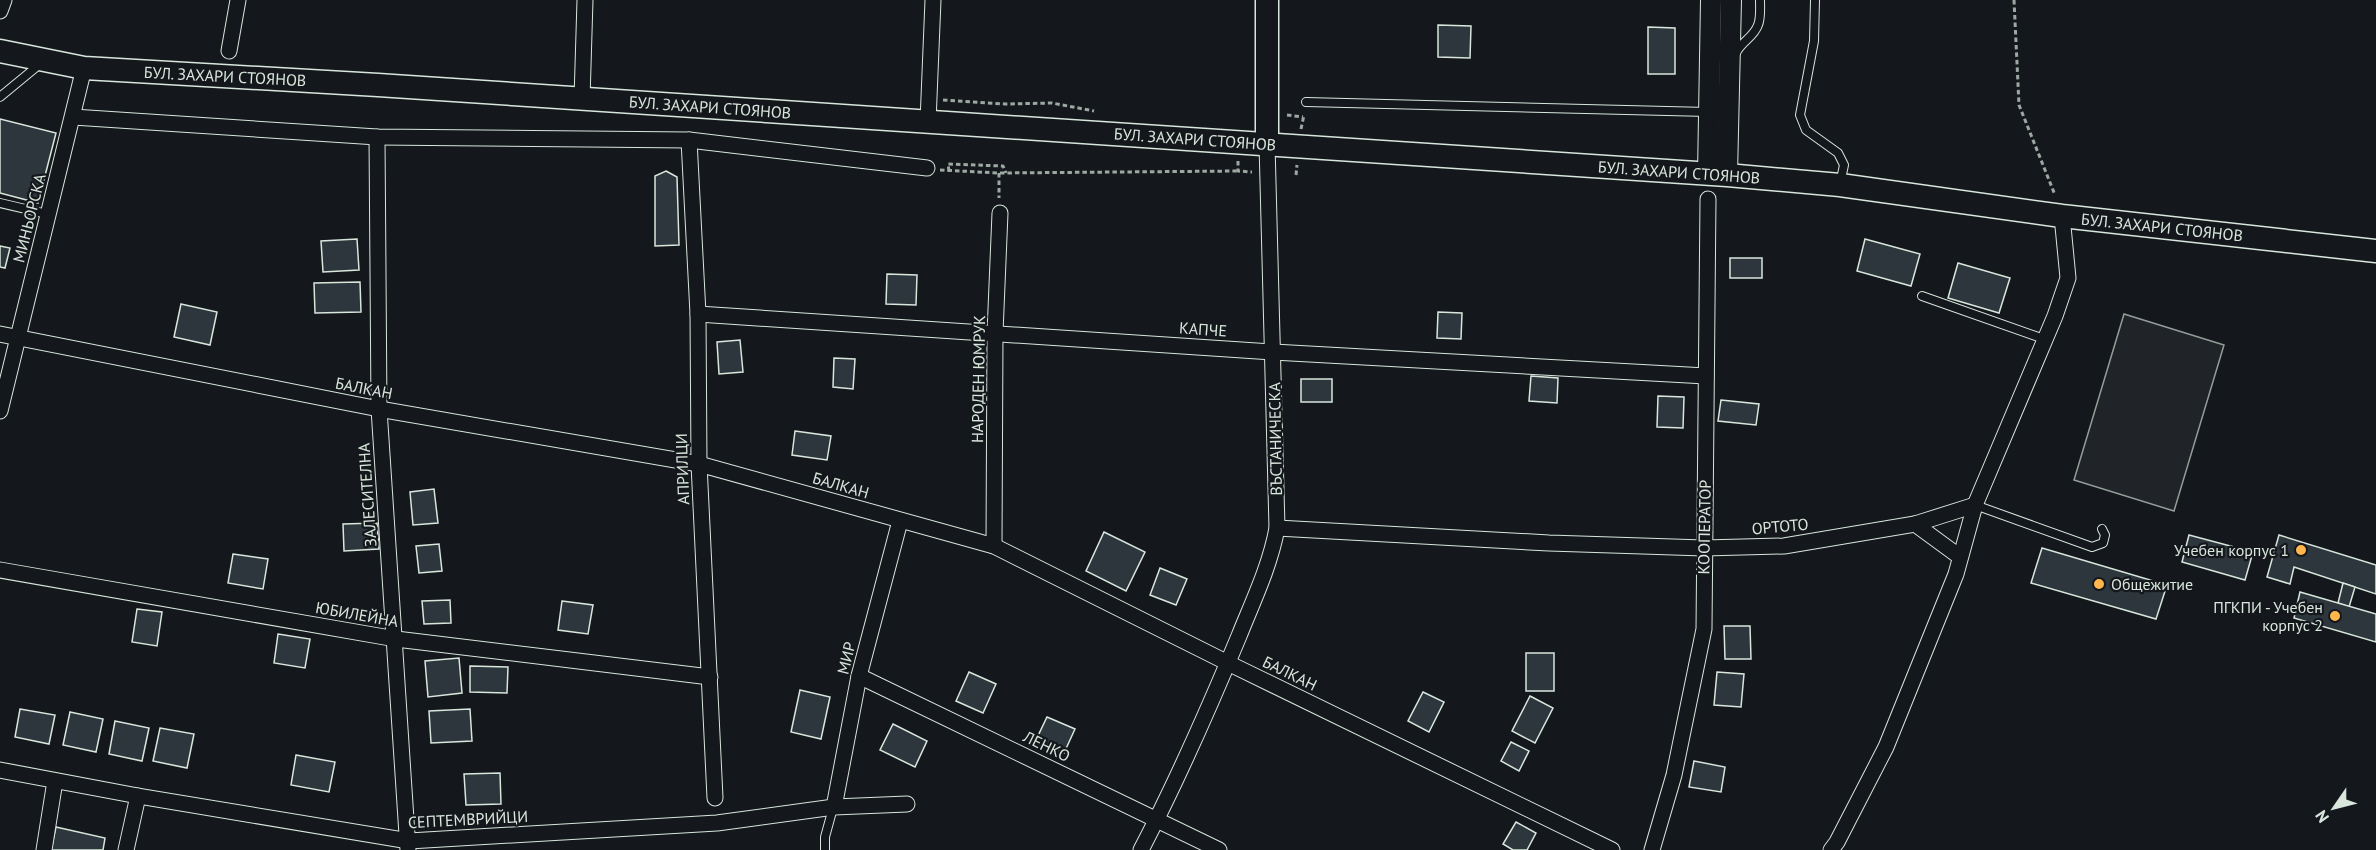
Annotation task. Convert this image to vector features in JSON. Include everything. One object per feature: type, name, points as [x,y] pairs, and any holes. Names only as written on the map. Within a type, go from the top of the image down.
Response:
[{"type":"main road","name":"ВЪСТАНИЧЕСКА","points":[[1267,0],[1267,144]]},
{"type":"main road","name":"БУЛ. ЗАХАРИ СТОЯНОВ","points":[[4,53],[84,68],[1717,174],[1840,185],[2062,216],[2376,250]]},
{"type":"street","points":[[0,11],[4,0]]},
{"type":"street","points":[[229,51],[238,0]]},
{"type":"street","points":[[582,99],[585,0]]},
{"type":"street","points":[[928,122],[933,0]]},
{"type":"street","points":[[1712,0],[1710,112],[1717,174]]},
{"type":"street","points":[[1717,174],[1729,65],[1731,0]]},
{"type":"street","name":"МИНЬОРСКА","points":[[0,411],[84,68]]},
{"type":"street","points":[[73,117],[377,136],[688,140],[927,168]]},
{"type":"street","name":"ЗАЛЕСИТЕЛНА","points":[[377,136],[379,409],[409,846]]},
{"type":"street","name":"АПРИЛЦИ","points":[[688,140],[698,314],[699,464],[715,798]]},
{"type":"street","name":"ВЪСТАНИЧЕСКА","points":[[1141,850],[1228,663],[1272,553],[1277,528],[1267,144]]},
{"type":"street","name":"КООПЕРАТОР","points":[[1652,850],[1674,775],[1704,629],[1708,199]]},
{"type":"street","name":"НАРОДЕН ЮМРУК","points":[[994,546],[995,333],[1000,213]]},
{"type":"street","points":[[1831,850],[1886,747],[1956,574],[1975,505],[2068,278],[2062,216]]},
{"type":"street","name":"КАПЧЕ","points":[[698,314],[1273,352],[1706,376]]},
{"type":"street","name":"БАЛКАН","points":[[0,334],[379,409],[699,464],[994,546],[1612,850]]},
{"type":"street","name":"ОРТОТО","points":[[1277,528],[1549,543],[1704,548],[1784,546],[1915,524],[1975,505]]},
{"type":"street","name":"МИР","points":[[834,807],[859,676],[900,520]]},
{"type":"street","points":[[1915,524],[1960,557]]},
{"type":"street","name":"ЮБИЛЕЙНА","points":[[0,570],[396,639],[710,676]]},
{"type":"street","name":"ЛЕНКО","points":[[859,676],[1219,850]]},
{"type":"street","name":"СЕПТЕМВРИЙЦИ","points":[[0,770],[409,846],[717,823],[834,807],[907,804]]},
{"type":"street","points":[[44,850],[55,781]]},
{"type":"street","points":[[126,850],[138,796]]},
{"type":"lane","points":[[1729,65],[1739,47],[1755,32],[1760,23],[1760,0]]},
{"type":"lane","points":[[1815,0],[1814,41],[1800,115],[1806,130],[1838,153],[1844,165],[1840,185]]},
{"type":"lane","points":[[0,97],[45,60]]},
{"type":"lane","points":[[1306,102],[1710,112]]},
{"type":"lane","points":[[0,202],[47,214]]},
{"type":"lane","points":[[1922,297],[2044,339]]},
{"type":"lane","points":[[1975,505],[2092,547],[2103,543],[2105,535],[2103,529]]},
{"type":"lane","points":[[825,850],[825,837],[834,807]]},
{"type":"path","points":[[2014,0],[2019,105],[2062,216]]},
{"type":"path","points":[[953,101],[1005,104]]},
{"type":"path","points":[[1282,115],[1303,117]]},
{"type":"path","points":[[949,171],[948,164],[1003,166],[1006,173]]},
{"type":"path","points":[[927,168],[999,173],[1238,171]]},
{"type":"path","points":[[999,173],[1000,213]]},
{"type":"shaded area","points":[[2124,314],[2224,345],[2174,511],[2074,480]]},
{"type":"building","points":[[1438,25],[1471,26],[1470,58],[1438,57]]},
{"type":"building","points":[[1648,27],[1675,28],[1675,74],[1648,74]]},
{"type":"building","points":[[0,119],[56,133],[38,203],[0,193]]},
{"type":"building","points":[[666,171],[677,177],[679,245],[655,246],[655,176]]},
{"type":"building","points":[[357,239],[359,270],[323,272],[321,241]]},
{"type":"building","points":[[1865,239],[1920,254],[1911,286],[1857,271]]},
{"type":"building","points":[[0,246],[10,248],[5,268],[0,267]]},
{"type":"building","points":[[1730,258],[1762,258],[1762,278],[1730,278]]},
{"type":"building","points":[[1958,263],[2010,278],[1999,313],[1948,298]]},
{"type":"building","points":[[887,274],[917,275],[916,305],[886,304]]},
{"type":"building","points":[[360,282],[361,312],[315,313],[314,283]]},
{"type":"building","points":[[181,304],[217,312],[210,345],[174,337]]},
{"type":"building","points":[[1438,312],[1462,313],[1461,339],[1437,338]]},
{"type":"building","points":[[740,340],[743,372],[719,374],[717,342]]},
{"type":"building","points":[[834,358],[855,359],[853,389],[833,387]]},
{"type":"building","points":[[1531,376],[1558,378],[1557,403],[1529,401]]},
{"type":"building","points":[[1301,379],[1332,379],[1332,402],[1301,402]]},
{"type":"building","points":[[1658,396],[1684,397],[1683,428],[1657,427]]},
{"type":"building","points":[[1721,400],[1759,404],[1756,425],[1718,421]]},
{"type":"building","points":[[795,431],[831,436],[827,460],[792,455]]},
{"type":"building","points":[[434,489],[438,523],[413,525],[410,492]]},
{"type":"building","points":[[377,523],[379,549],[344,551],[343,524]]},
{"type":"building","points":[[1104,532],[1145,552],[1126,591],[1086,571]]},
{"type":"building","points":[[2189,535],[2253,552],[2245,580],[2182,562]]},
{"type":"building","name":"Учебен корпус 1","points":[[2279,535],[2376,565],[2376,594],[2294,567],[2290,584],[2267,577]]},
{"type":"building","points":[[439,544],[442,571],[419,573],[416,546]]},
{"type":"building","name":"Общежитие","points":[[2042,548],[2167,585],[2156,619],[2031,583]]},
{"type":"building","points":[[233,554],[268,559],[263,589],[228,583]]},
{"type":"building","points":[[1160,568],[1187,579],[1176,605],[1150,595]]},
{"type":"building","points":[[2343,583],[2355,587],[2349,607],[2338,603]]},
{"type":"building","name":"ПГКПИ - Учебен корпус 2","points":[[2300,592],[2376,614],[2376,642],[2294,618]]},
{"type":"building","points":[[450,600],[451,623],[424,624],[422,601]]},
{"type":"building","points":[[562,601],[593,605],[588,634],[558,630]]},
{"type":"building","points":[[137,609],[162,612],[157,646],[132,642]]},
{"type":"building","points":[[1724,626],[1750,626],[1751,659],[1725,659]]},
{"type":"building","points":[[278,634],[310,639],[305,668],[274,663]]},
{"type":"building","points":[[1526,653],[1554,653],[1554,691],[1526,691]]},
{"type":"building","points":[[459,658],[462,693],[428,697],[425,661]]},
{"type":"building","points":[[470,666],[508,667],[507,693],[470,692]]},
{"type":"building","points":[[969,672],[996,684],[983,713],[956,701]]},
{"type":"building","points":[[1717,672],[1744,674],[1741,707],[1714,705]]},
{"type":"building","points":[[800,690],[830,697],[821,739],[791,732]]},
{"type":"building","points":[[1423,692],[1444,702],[1429,732],[1408,721]]},
{"type":"building","points":[[1530,696],[1553,708],[1535,743],[1512,731]]},
{"type":"building","points":[[20,709],[55,715],[49,744],[15,737]]},
{"type":"building","points":[[470,709],[472,741],[431,743],[429,711]]},
{"type":"building","points":[[70,712],[103,719],[96,752],[63,745]]},
{"type":"building","points":[[1047,717],[1075,729],[1064,753],[1036,740]]},
{"type":"building","points":[[115,721],[149,728],[142,761],[109,754]]},
{"type":"building","points":[[893,724],[927,741],[915,767],[880,750]]},
{"type":"building","points":[[160,728],[194,734],[187,768],[153,761]]},
{"type":"building","points":[[1511,742],[1529,751],[1519,771],[1501,761]]},
{"type":"building","points":[[296,755],[335,762],[329,792],[291,785]]},
{"type":"building","points":[[1694,761],[1725,767],[1721,792],[1689,787]]},
{"type":"building","points":[[500,773],[501,804],[466,805],[464,774]]},
{"type":"building","points":[[1516,822],[1536,833],[1527,850],[1513,850],[1503,844]]},
{"type":"building","points":[[56,827],[105,838],[103,850],[51,850]]},
{"type":"place","name":"Учебен корпус 1","points":[[2301,550]]},
{"type":"place","name":"Общежитие","points":[[2099,584]]},
{"type":"place","name":"ПГКПИ - Учебен корпус 2","points":[[2335,616]]}]
